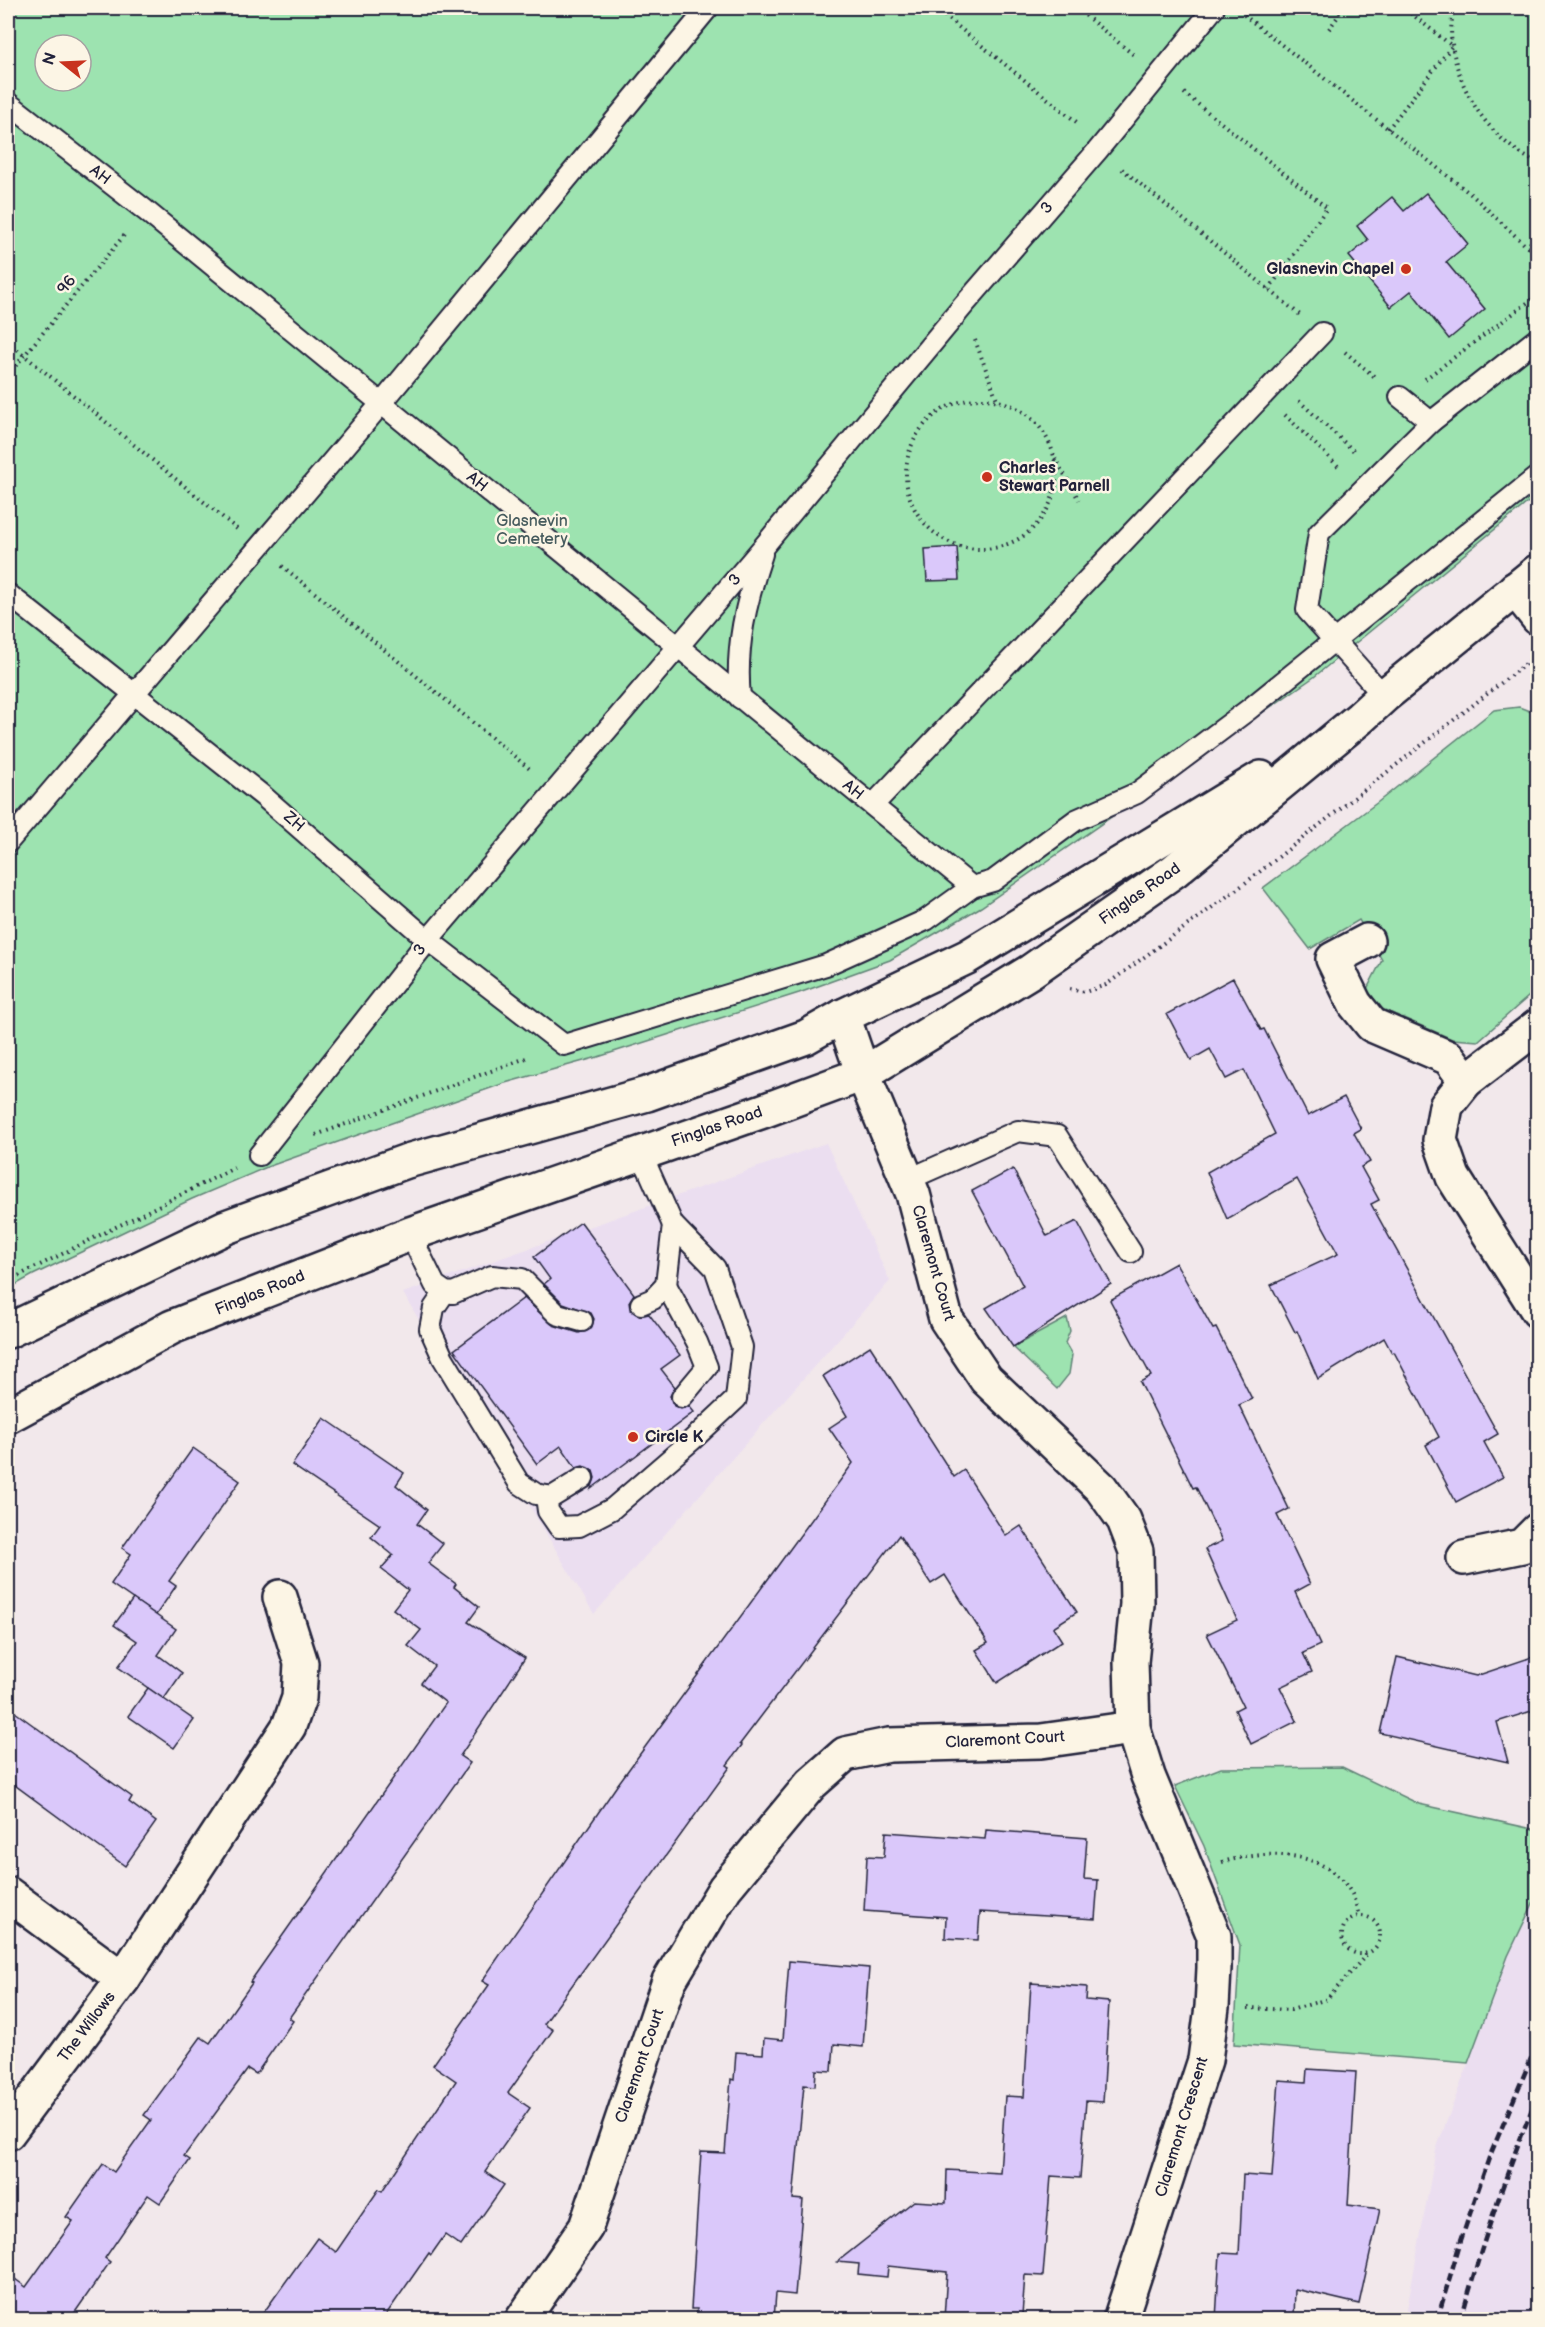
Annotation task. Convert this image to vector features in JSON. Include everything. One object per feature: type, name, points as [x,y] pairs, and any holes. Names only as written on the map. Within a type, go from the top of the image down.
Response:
[{"type":"street","points":[[1526,580],[1538,618]]},
{"type":"street","name":"Finglas Road","points":[[8,1416],[172,1327],[410,1234],[863,1074],[1031,971],[1174,871],[1526,580]]},
{"type":"street","name":"Finglas Road","points":[[8,1331],[226,1227],[407,1161],[647,1094],[806,1037],[843,1016],[967,957],[1360,718]]},
{"type":"street","points":[[1367,941],[1333,959],[1355,1004],[1372,1025],[1449,1058],[1466,1080]]},
{"type":"street","name":"Claremont Court","points":[[529,2318],[586,2227],[669,1981],[724,1888],[811,1784],[845,1754],[889,1745],[1041,1741],[1133,1728],[1131,1662],[1137,1604],[1136,1551],[1124,1520],[1101,1488],[986,1379],[946,1319],[913,1194],[863,1074],[843,1016]]},
{"type":"street","points":[[1538,1026],[1466,1080],[1446,1107],[1440,1140],[1453,1177],[1538,1311]]},
{"type":"street","points":[[1464,1558],[1522,1546],[1538,1530]]},
{"type":"street","points":[[123,1979],[289,1726],[299,1698],[301,1662],[280,1597]]},
{"type":"street","name":"Claremont Crescent","points":[[1120,2319],[1205,2060],[1212,2007],[1214,1936],[1148,1776],[1133,1728]]},
{"type":"street","name":"The Willows","points":[[8,1894],[123,1979],[8,2133]]},
{"type":"lane","points":[[8,842],[381,404],[708,8]]},
{"type":"lane","name":"3","points":[[259,1155],[428,940],[764,546],[963,306],[1101,146],[1214,8]]},
{"type":"lane","name":"AH","points":[[8,103],[146,210],[972,886]]},
{"type":"lane","points":[[873,806],[1322,333]]},
{"type":"lane","points":[[1384,696],[1307,610],[1319,533],[1431,422],[1538,338]]},
{"type":"lane","points":[[1400,397],[1431,422]]},
{"type":"lane","points":[[972,886],[993,881],[1076,820],[1137,793],[1248,710],[1538,477]]},
{"type":"lane","points":[[740,698],[738,652],[744,616],[764,546]]},
{"type":"lane","name":"ZH","points":[[8,594],[263,796],[428,940],[564,1045],[826,965],[926,920],[972,886]]},
{"type":"lane","points":[[907,1180],[1018,1131],[1057,1136],[1131,1252]]},
{"type":"lane","points":[[546,1496],[548,1511],[559,1527],[579,1526],[588,1522],[612,1509],[736,1399],[742,1347],[715,1268],[673,1225],[641,1153]]},
{"type":"lane","points":[[673,1225],[666,1285],[697,1342],[707,1367],[682,1397]]},
{"type":"lane","points":[[410,1234],[435,1285],[445,1292],[453,1293],[492,1276],[522,1280],[557,1314],[582,1321]]},
{"type":"lane","points":[[641,1304],[653,1299],[666,1285]]},
{"type":"lane","points":[[445,1292],[434,1308],[430,1329],[444,1358],[519,1483],[536,1494],[552,1497],[583,1478]]},
{"type":"path","points":[[935,8],[1269,290],[1400,397],[1538,295]]},
{"type":"path","points":[[1076,8],[1327,208],[1269,290]]},
{"type":"path","points":[[1329,29],[1344,8]]},
{"type":"path","points":[[1404,8],[1452,45]]},
{"type":"path","points":[[1453,8],[1452,45],[1461,77],[1472,102],[1488,124],[1508,144],[1538,163]]},
{"type":"path","points":[[1243,15],[1473,196],[1538,257]]},
{"type":"path","points":[[1388,129],[1452,45]]},
{"type":"path","name":"96","points":[[8,375],[146,210]]},
{"type":"path","points":[[1528,249],[1538,223]]},
{"type":"path","points":[[963,306],[998,402]]},
{"type":"path","points":[[1290,394],[1378,473]]},
{"type":"path","points":[[1054,458],[1056,483],[1049,508],[1034,528],[1013,543],[989,550],[965,549],[943,540],[924,524],[911,503],[906,480],[908,456],[918,433],[934,415],[956,403],[981,399],[1005,403],[1028,415],[1045,434],[1054,458],[1079,500]]},
{"type":"path","points":[[1278,409],[1363,489]]},
{"type":"path","points":[[1085,992],[1106,985],[1244,884],[1538,654]]},
{"type":"path","points":[[1186,1871],[1245,1856],[1274,1853],[1296,1856],[1314,1862],[1331,1872],[1344,1884],[1353,1896],[1359,1916]]},
{"type":"path","points":[[1212,2007],[1291,2010],[1327,1999],[1378,1942],[1378,1927],[1367,1917],[1359,1916],[1347,1922],[1342,1935],[1343,1942],[1353,1953],[1368,1953]]},
{"type":"shaded area","points":[[826,1143],[890,1281],[594,1614],[403,1293]]},
{"type":"shaded area","points":[[1537,1895],[1537,2309],[1534,2319],[1405,2320],[1436,2150],[1508,1956]]},
{"type":"green space","name":"Glasnevin Cemetery","points":[[8,8],[1537,8],[1537,495],[1314,677],[981,907],[890,960],[799,993],[598,1057],[505,1083],[267,1167],[192,1199],[8,1289]]},
{"type":"green space","points":[[1519,707],[1537,714],[1537,989],[1478,1041],[1452,1039],[1380,1008],[1367,989],[1382,960],[1359,920],[1310,949],[1263,888],[1378,802],[1494,710]]},
{"type":"green space","points":[[1067,1318],[1070,1331],[1065,1343],[1072,1355],[1069,1374],[1057,1389],[1013,1347]]},
{"type":"green space","points":[[1342,1767],[1419,1804],[1537,1830],[1537,1895],[1508,1956],[1468,2063],[1234,2044],[1240,1945],[1204,1846],[1175,1786],[1221,1768]]},
{"type":"building","name":"Glasnevin Chapel","points":[[1426,193],[1468,244],[1446,262],[1485,309],[1449,339],[1411,291],[1391,307],[1349,256],[1368,240],[1357,226],[1392,197],[1404,211]]},
{"type":"building","points":[[957,547],[959,580],[927,581],[925,549]]},
{"type":"building","points":[[1233,978],[1261,1030],[1264,1029],[1308,1116],[1344,1097],[1361,1129],[1354,1133],[1370,1162],[1361,1167],[1379,1200],[1371,1204],[1498,1434],[1484,1442],[1503,1477],[1456,1502],[1426,1445],[1439,1437],[1394,1352],[1392,1353],[1384,1338],[1318,1379],[1297,1331],[1295,1332],[1271,1285],[1338,1254],[1297,1179],[1227,1219],[1207,1172],[1275,1134],[1244,1070],[1226,1079],[1210,1049],[1191,1060],[1167,1014]]},
{"type":"building","points":[[1013,1169],[1047,1236],[1077,1221],[1111,1284],[1013,1347],[986,1308],[1023,1286],[972,1191]]},
{"type":"building","points":[[581,1222],[634,1294],[629,1302],[630,1309],[639,1316],[649,1314],[680,1355],[661,1369],[675,1387],[670,1396],[674,1406],[681,1409],[689,1406],[694,1412],[591,1489],[595,1478],[593,1471],[583,1466],[576,1468],[561,1446],[537,1464],[454,1350],[524,1298],[553,1325],[579,1333],[591,1329],[594,1319],[591,1313],[563,1303],[544,1284],[550,1279],[534,1257]]},
{"type":"building","points":[[1176,1263],[1213,1329],[1216,1328],[1252,1399],[1239,1405],[1289,1509],[1277,1515],[1310,1584],[1295,1592],[1320,1645],[1303,1653],[1312,1672],[1280,1687],[1297,1721],[1251,1744],[1235,1710],[1243,1706],[1207,1634],[1237,1620],[1205,1549],[1222,1541],[1140,1382],[1151,1376],[1110,1300]]},
{"type":"building","points":[[870,1346],[954,1477],[964,1470],[1006,1536],[1021,1526],[1077,1612],[1053,1627],[1062,1641],[997,1683],[976,1650],[988,1643],[945,1575],[931,1584],[899,1535],[740,1744],[742,1745],[727,1765],[730,1767],[544,2024],[553,2030],[508,2093],[530,2108],[485,2172],[504,2185],[461,2246],[445,2235],[431,2255],[429,2253],[383,2319],[259,2319],[317,2238],[336,2252],[379,2189],[382,2191],[456,2081],[433,2065],[489,1985],[482,1981],[618,1784],[853,1463],[829,1428],[847,1416],[823,1376]]},
{"type":"building","points":[[324,1418],[404,1473],[396,1485],[427,1510],[417,1524],[443,1544],[428,1563],[456,1584],[454,1587],[479,1607],[468,1622],[525,1658],[460,1756],[470,1763],[289,2018],[293,2021],[256,2074],[248,2069],[184,2156],[190,2160],[160,2203],[148,2195],[105,2258],[110,2262],[71,2318],[73,2319],[8,2319],[8,2274],[26,2287],[73,2221],[66,2217],[103,2164],[114,2172],[151,2120],[144,2115],[201,2037],[210,2043],[252,1983],[250,1982],[446,1703],[421,1683],[434,1666],[408,1646],[421,1630],[393,1609],[408,1590],[381,1569],[393,1555],[371,1537],[380,1525],[292,1465]]},
{"type":"building","points":[[193,1448],[240,1481],[169,1581],[176,1586],[156,1615],[111,1584],[131,1554],[122,1548]]},
{"type":"building","points":[[133,1599],[176,1629],[158,1655],[182,1673],[164,1699],[118,1667],[137,1641],[114,1625]]},
{"type":"building","points":[[1538,1655],[1538,1709],[1497,1722],[1508,1762],[1380,1733],[1397,1657],[1476,1676]]},
{"type":"building","points":[[148,1688],[194,1720],[174,1748],[128,1716]]},
{"type":"building","points":[[8,1707],[132,1797],[129,1802],[156,1822],[125,1866],[8,1780]]},
{"type":"building","points":[[986,1830],[1087,1838],[1084,1879],[1098,1880],[1095,1919],[980,1912],[978,1940],[945,1938],[946,1917],[864,1911],[867,1856],[884,1857],[886,1832],[985,1839]]},
{"type":"building","points":[[789,1961],[869,1968],[863,2047],[834,2044],[832,2071],[816,2070],[815,2086],[804,2085],[793,2199],[803,2200],[795,2295],[776,2293],[774,2319],[696,2319],[697,2309],[691,2309],[701,2152],[725,2153],[731,2079],[734,2080],[736,2052],[763,2054],[764,2038],[783,2040]]},
{"type":"building","points":[[1031,1983],[1087,1987],[1086,2000],[1109,2002],[1103,2102],[1086,2101],[1080,2178],[1051,2176],[1043,2276],[1025,2275],[1022,2315],[997,2313],[997,2319],[944,2319],[947,2272],[888,2266],[887,2277],[858,2274],[859,2264],[837,2262],[914,2201],[946,2203],[947,2170],[1000,2173],[1005,2096],[1024,2097]]},
{"type":"building","points":[[1307,2069],[1356,2072],[1348,2205],[1380,2209],[1359,2304],[1295,2289],[1294,2319],[1216,2319],[1220,2253],[1239,2254],[1243,2175],[1272,2177],[1279,2080],[1306,2082]]},
{"type":"railway","points":[[1437,2320],[1489,2158],[1538,2042]]},
{"type":"railway","points":[[1461,2320],[1496,2206],[1538,2094]]},
{"type":"place","name":"Glasnevin Chapel","points":[[1406,269]]},
{"type":"place","name":"Charles Stewart Parnell","points":[[987,477]]},
{"type":"place","name":"Circle K","points":[[633,1437]]}]
